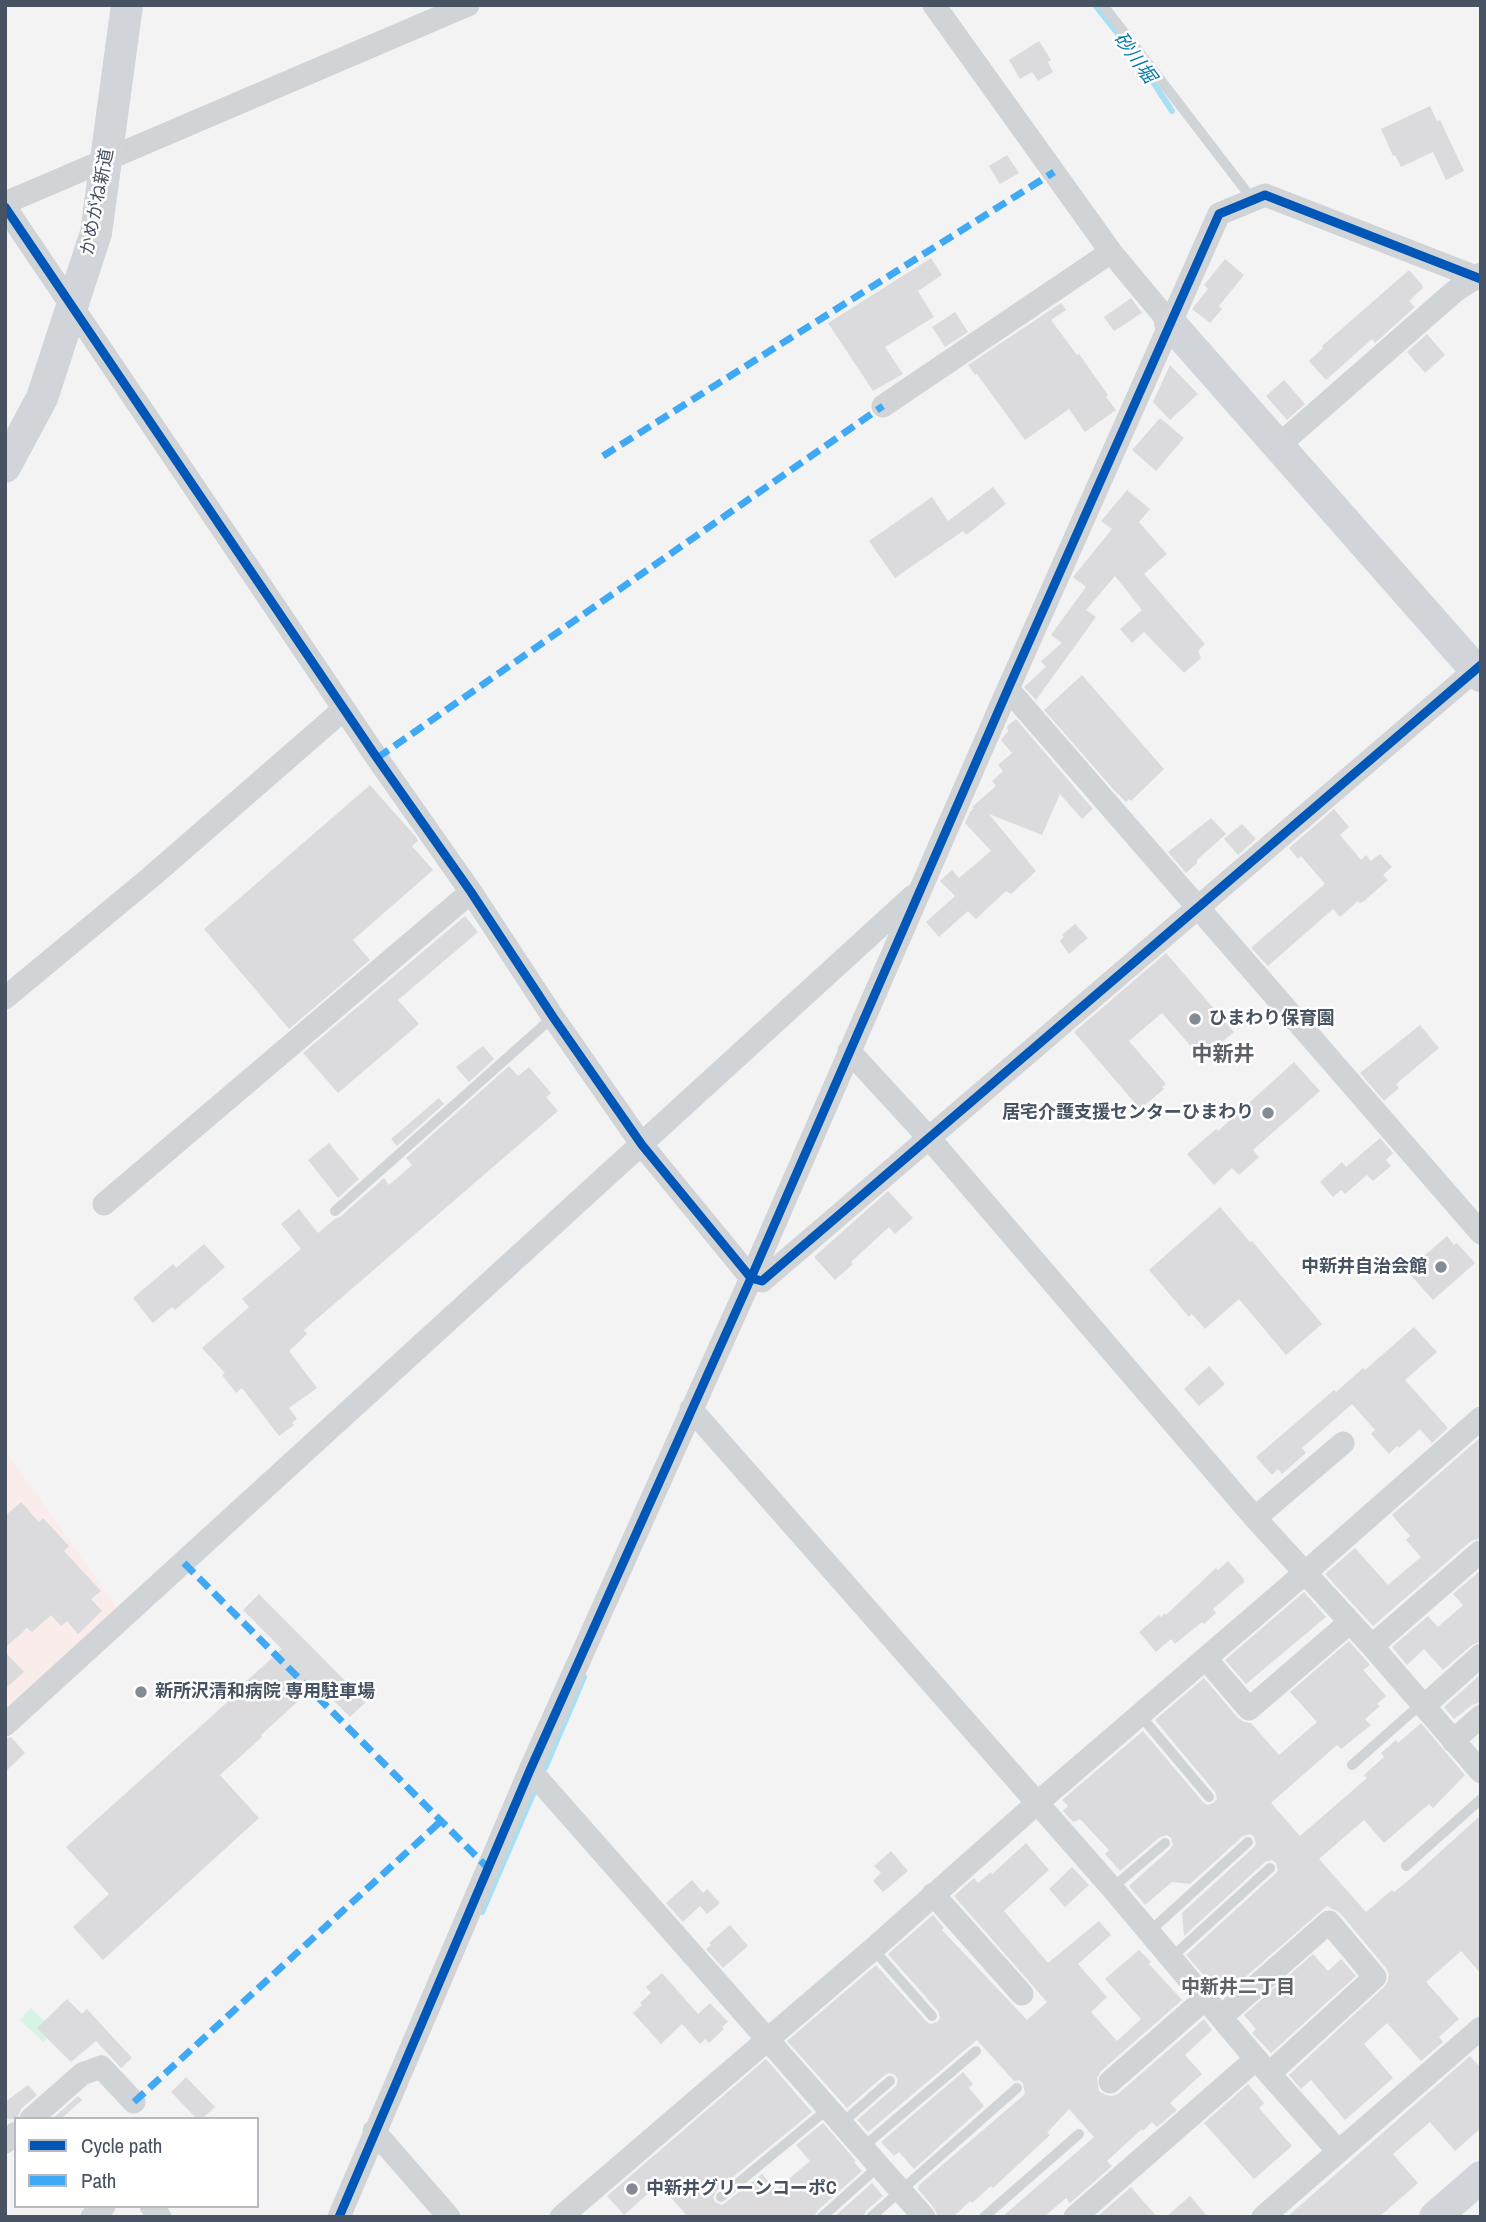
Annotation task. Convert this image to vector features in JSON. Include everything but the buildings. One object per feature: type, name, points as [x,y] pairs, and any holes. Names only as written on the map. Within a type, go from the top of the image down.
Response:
[{"type":"street","name":"かめがね新道","points":[[5,467],[42,398],[96,233],[127,5]]},
{"type":"street","points":[[468,5],[5,205],[344,709],[642,1145],[751,1278],[762,1281],[1479,670],[1278,446],[1111,252],[934,5]]},
{"type":"street","points":[[338,2217],[530,1770],[751,1278],[1219,214],[1265,195],[1479,276]]},
{"type":"street","points":[[883,406],[1111,252]]},
{"type":"street","points":[[1278,446],[1455,291],[1479,276]]},
{"type":"street","points":[[1008,689],[1481,1233]]},
{"type":"street","points":[[5,998],[151,877],[344,709]]},
{"type":"street","points":[[5,1725],[921,889]]},
{"type":"street","points":[[104,1204],[471,892]]},
{"type":"street","points":[[849,1051],[929,1138],[1255,1518],[1372,1646],[1481,1772]]},
{"type":"street","points":[[691,1409],[1112,1888],[1338,2151]]},
{"type":"street","points":[[561,2217],[873,1950],[933,1894],[1481,1418]]},
{"type":"street","points":[[1255,1518],[1343,1443]]},
{"type":"street","points":[[1372,1646],[1480,1552]]},
{"type":"street","points":[[1206,1659],[1249,1709],[1350,1622]]},
{"type":"street","points":[[1422,1705],[1481,1655]]},
{"type":"street","points":[[1453,1741],[1481,1716]]},
{"type":"street","points":[[530,1770],[925,2217]]},
{"type":"street","points":[[933,1894],[1022,1994]]},
{"type":"street","points":[[1075,2217],[1375,1977],[1329,1922],[1221,2017]]},
{"type":"street","points":[[1110,2082],[1206,1998]]},
{"type":"street","points":[[1263,2217],[1338,2151],[1476,2041]]},
{"type":"street","points":[[33,2117],[82,2074],[101,2067],[134,2102]]},
{"type":"street","points":[[374,2131],[449,2217]]},
{"type":"street","points":[[1435,2217],[1481,2177]]},
{"type":"lane","points":[[1103,5],[1253,200]]},
{"type":"lane","points":[[335,1211],[553,1017]]},
{"type":"lane","points":[[1352,1765],[1422,1705]]},
{"type":"lane","points":[[1140,1715],[1209,1797]]},
{"type":"lane","points":[[1406,1866],[1481,1799]]},
{"type":"lane","points":[[1148,1933],[1248,1842]]},
{"type":"lane","points":[[1112,1888],[1165,1843]]},
{"type":"lane","points":[[1171,1958],[1270,1868]]},
{"type":"lane","points":[[873,1950],[932,2016]]},
{"type":"lane","points":[[863,2147],[976,2051]]},
{"type":"lane","points":[[721,2197],[836,2115],[890,2081]]},
{"type":"lane","points":[[871,2217],[1017,2088]]},
{"type":"lane","points":[[984,2217],[1079,2134]]},
{"type":"lane","points":[[822,2217],[880,2165]]},
{"type":"shaded area","points":[[5,1450],[118,1609],[5,1711]]},
{"type":"green space","points":[[31,2008],[54,2031],[43,2042],[20,2020]]},
{"type":"waterway","name":"砂川堀","points":[[1095,5],[1140,62],[1172,111]]},
{"type":"waterway","name":"砂川堀","points":[[545,1768],[584,1677]]},
{"type":"waterway","name":"砂川堀","points":[[482,1912],[536,1787]]},
{"type":"marked path","points":[[603,456],[1054,172]]},
{"type":"marked path","points":[[377,758],[883,406]]},
{"type":"marked path","points":[[184,1563],[488,1868]]},
{"type":"marked path","points":[[134,2102],[441,1821]]},
{"type":"cycle path","points":[[339,2217],[530,1770],[751,1278],[1219,214],[1265,195],[1481,279]]},
{"type":"cycle path","points":[[5,207],[642,1145],[751,1278],[762,1281],[1481,665]]},
{"type":"place","name":"ひまわり保育園","points":[[1195,1019]]},
{"type":"place","name":"居宅介護支援センターひまわり","points":[[1268,1113]]},
{"type":"place","name":"中新井自治会館","points":[[1441,1267]]},
{"type":"place","name":"新所沢清和病院 専用駐車場","points":[[141,1692]]},
{"type":"place","name":"中新井グリーンコーポC","points":[[632,2189]]},
{"type":"district","name":"中新井","points":[[1223,1055]]},
{"type":"district","name":"中新井二丁目","points":[[1238,1988]]}]
